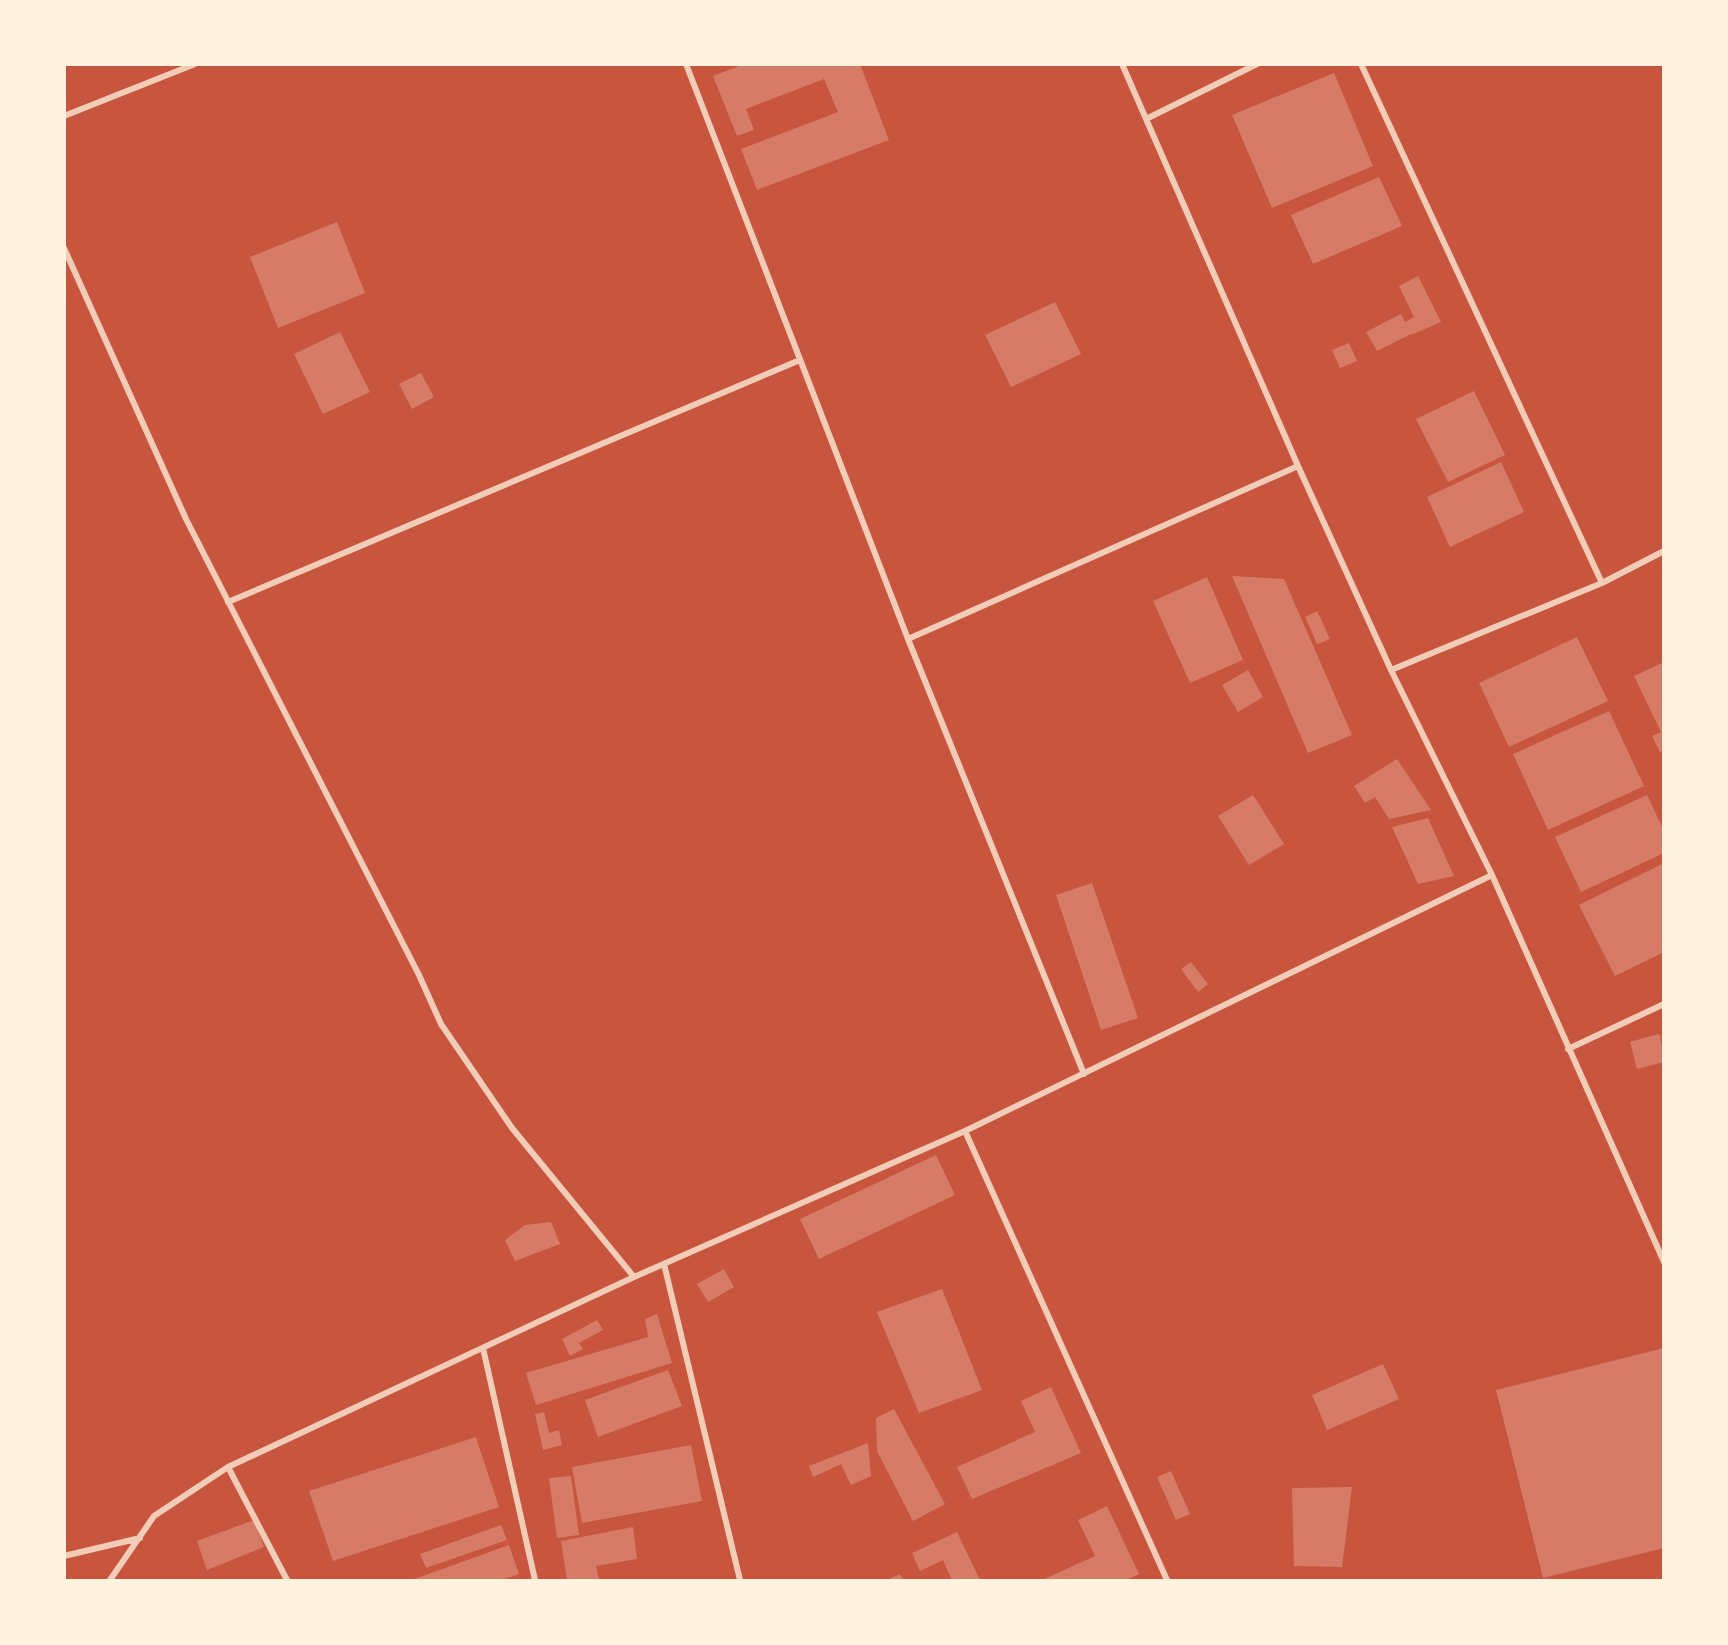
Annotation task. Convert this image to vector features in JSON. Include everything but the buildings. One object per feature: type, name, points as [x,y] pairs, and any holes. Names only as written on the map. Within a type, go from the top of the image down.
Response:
[{"type":"street","points":[[64,116],[195,64]]},
{"type":"street","points":[[686,64],[908,639],[1084,1074]]},
{"type":"street","points":[[1122,64],[1298,465],[1391,670],[1492,875],[1664,1262]]},
{"type":"street","points":[[1146,119],[1257,64]]},
{"type":"street","points":[[1361,64],[1602,584]]},
{"type":"street","points":[[64,248],[186,519],[419,975],[441,1024],[512,1128],[634,1277]]},
{"type":"street","points":[[228,602],[800,360]]},
{"type":"street","points":[[908,639],[1298,465]]},
{"type":"street","points":[[1391,670],[1602,584],[1664,551]]},
{"type":"street","points":[[110,1581],[154,1516],[228,1467],[634,1277],[965,1131],[1492,875]]},
{"type":"street","points":[[1568,1049],[1664,1004]]},
{"type":"street","points":[[965,1131],[1167,1581]]},
{"type":"street","points":[[664,1264],[740,1581]]},
{"type":"street","points":[[483,1348],[535,1581]]},
{"type":"street","points":[[228,1467],[287,1581]]},
{"type":"street","points":[[64,1556],[140,1538]]}]
